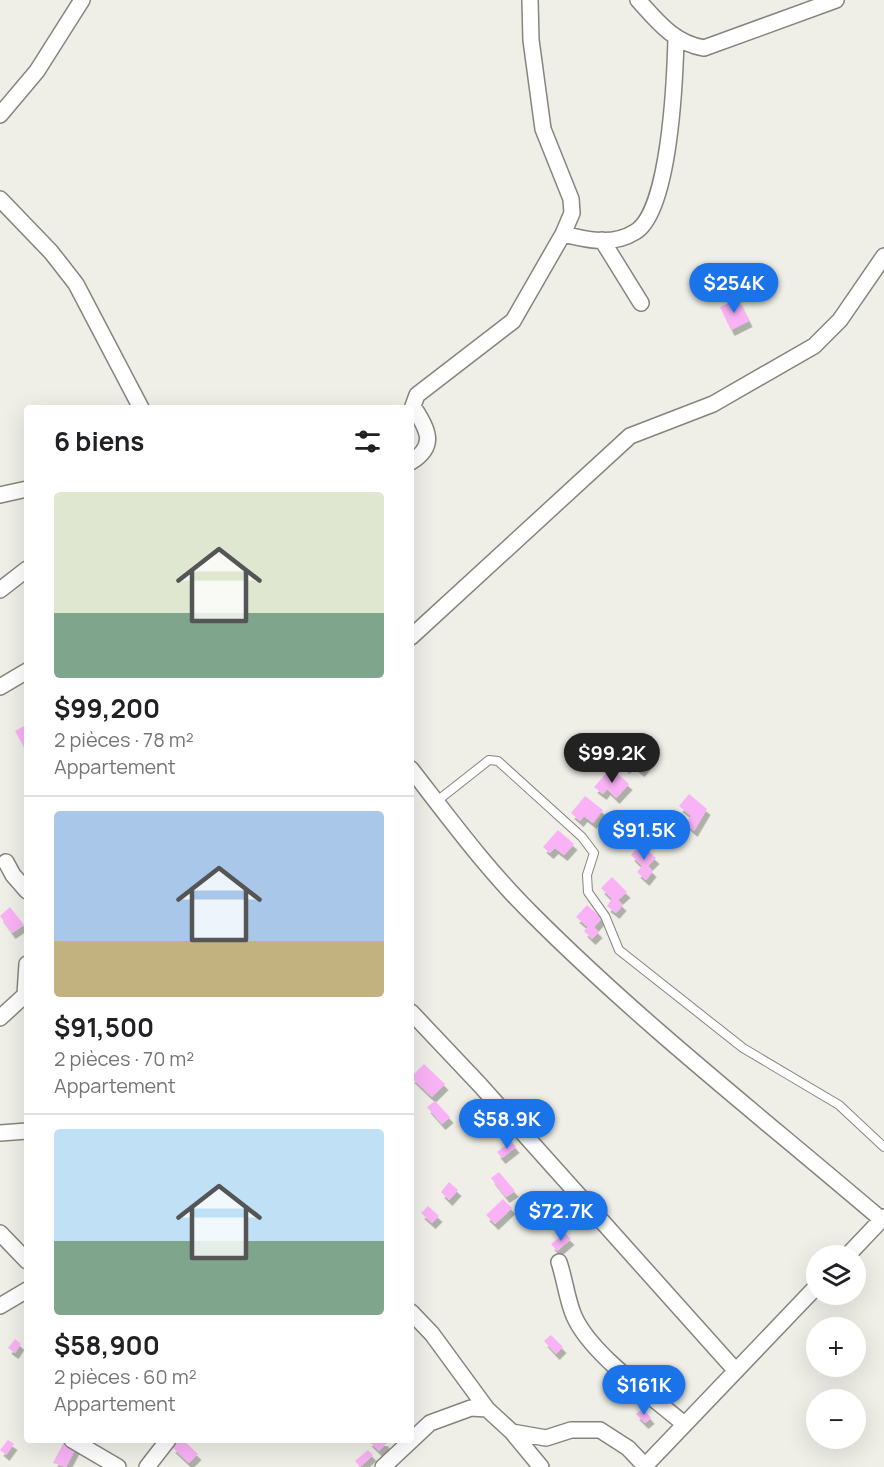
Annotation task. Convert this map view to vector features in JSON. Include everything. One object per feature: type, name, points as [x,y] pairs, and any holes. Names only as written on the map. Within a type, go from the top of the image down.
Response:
[{"type":"street","points":[[0,115],[38,71],[82,0]]},
{"type":"street","points":[[413,405],[417,395],[513,321],[563,234],[572,213],[571,199],[543,129],[531,40],[530,0]]},
{"type":"street","points":[[638,0],[676,38],[687,45],[704,48],[836,0]]},
{"type":"street","points":[[563,234],[590,241],[614,240],[635,232],[648,221],[656,204],[669,133],[676,38]]},
{"type":"street","points":[[0,200],[51,252],[76,284],[139,405]]},
{"type":"street","points":[[602,240],[641,303]]},
{"type":"street","points":[[414,634],[630,436],[713,404],[814,346],[840,320],[884,256]]},
{"type":"street","points":[[414,408],[423,426],[428,444],[423,454],[414,460]]},
{"type":"street","points":[[0,495],[24,490]]},
{"type":"street","points":[[0,590],[24,571]]},
{"type":"street","points":[[0,687],[24,673]]},
{"type":"street","points":[[414,773],[481,858],[532,915],[639,1013],[883,1218],[857,1245]]},
{"type":"street","points":[[6,862],[24,887]]},
{"type":"street","points":[[0,1018],[24,996]]},
{"type":"street","points":[[414,1015],[480,1084],[736,1371]]},
{"type":"street","points":[[0,1133],[24,1131]]},
{"type":"street","points":[[0,1233],[24,1258]]},
{"type":"street","points":[[559,1263],[573,1313],[584,1331],[604,1356],[684,1424]]},
{"type":"street","points":[[0,1306],[24,1292]]},
{"type":"street","points":[[512,1432],[546,1437],[571,1430],[600,1430],[628,1448],[645,1466],[806,1298]]},
{"type":"street","points":[[414,1315],[432,1334],[487,1409],[512,1432],[541,1467]]},
{"type":"street","points":[[414,1438],[430,1423],[471,1408],[487,1409]]},
{"type":"street","points":[[77,1443],[118,1467]]},
{"type":"street","points":[[147,1467],[166,1443]]},
{"type":"street","points":[[383,1467],[409,1443]]},
{"type":"lane","points":[[437,801],[489,760],[498,761],[582,837],[594,853],[587,875],[588,892],[605,916],[618,950],[743,1048],[839,1105],[884,1147]]},
{"type":"building","points":[[738,299],[749,321],[731,330],[720,307]]},
{"type":"building","points":[[24,726],[24,744],[23,745],[15,731]]},
{"type":"building","points":[[636,743],[652,758],[641,771],[631,763],[626,768],[619,761]]},
{"type":"building","points":[[611,768],[629,784],[616,798],[607,789],[603,794],[594,787]]},
{"type":"building","points":[[689,794],[707,809],[694,831],[685,823],[691,816],[679,806]]},
{"type":"building","points":[[585,796],[603,810],[593,823],[584,816],[580,821],[571,813]]},
{"type":"building","points":[[558,830],[574,844],[564,855],[555,848],[550,853],[543,847]]},
{"type":"building","points":[[641,844],[656,858],[648,866],[653,871],[646,880],[637,872],[642,866],[631,855]]},
{"type":"building","points":[[612,877],[627,892],[618,900],[623,905],[616,913],[607,906],[612,899],[601,888]]},
{"type":"building","points":[[587,905],[602,918],[594,927],[599,932],[592,939],[584,931],[588,927],[576,917]]},
{"type":"building","points":[[10,907],[24,925],[12,933],[0,916]]},
{"type":"building","points":[[424,1064],[445,1084],[432,1097],[414,1080],[414,1074]]},
{"type":"building","points":[[435,1101],[450,1117],[442,1124],[427,1107]]},
{"type":"building","points":[[511,1141],[516,1147],[502,1158],[497,1152]]},
{"type":"building","points":[[499,1172],[515,1191],[506,1197],[491,1178]]},
{"type":"building","points":[[449,1182],[458,1190],[449,1200],[441,1192]]},
{"type":"building","points":[[503,1199],[512,1208],[495,1224],[486,1215]]},
{"type":"building","points":[[428,1206],[439,1216],[432,1223],[421,1213]]},
{"type":"building","points":[[565,1233],[571,1239],[557,1251],[551,1244]]},
{"type":"building","points":[[551,1335],[563,1347],[556,1354],[544,1341]]},
{"type":"building","points":[[15,1339],[21,1344],[15,1353],[8,1348]]},
{"type":"building","points":[[643,1408],[651,1418],[645,1423],[636,1414]]},
{"type":"building","points":[[8,1440],[14,1444],[6,1455],[0,1450]]},
{"type":"building","points":[[63,1443],[76,1448],[66,1467],[53,1463]]},
{"type":"building","points":[[175,1443],[186,1443],[198,1454],[189,1463],[172,1447]]},
{"type":"building","points":[[371,1443],[387,1443],[379,1451]]},
{"type":"building","points":[[368,1450],[373,1455],[360,1467],[355,1461]]}]
